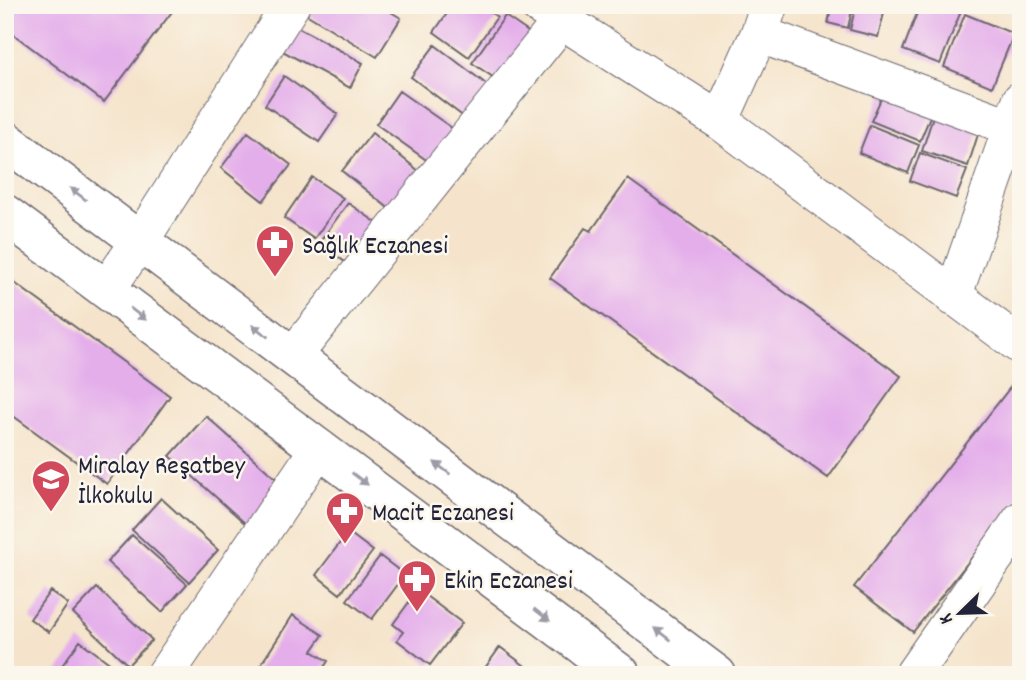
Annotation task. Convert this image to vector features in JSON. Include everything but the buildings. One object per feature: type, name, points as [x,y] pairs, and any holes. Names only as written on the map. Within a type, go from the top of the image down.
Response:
[{"type":"street","points":[[106,290],[291,5]]},
{"type":"street","points":[[293,356],[550,13],[720,121],[1021,346]]},
{"type":"street","points":[[720,121],[764,20],[1016,114],[953,297]]},
{"type":"street","points":[[5,140],[718,675]]},
{"type":"street","points":[[5,214],[622,675]]},
{"type":"street","points":[[165,675],[319,448]]},
{"type":"street","points":[[913,675],[1021,520]]},
{"type":"place","name":"Sağlık Eczanesi","points":[[275,278]]},
{"type":"place","name":"Miralay Reşatbey İlkokulu","points":[[51,513]]},
{"type":"place","name":"Macit Eczanesi","points":[[345,545]]},
{"type":"place","name":"Ekin Eczanesi","points":[[417,613]]}]
